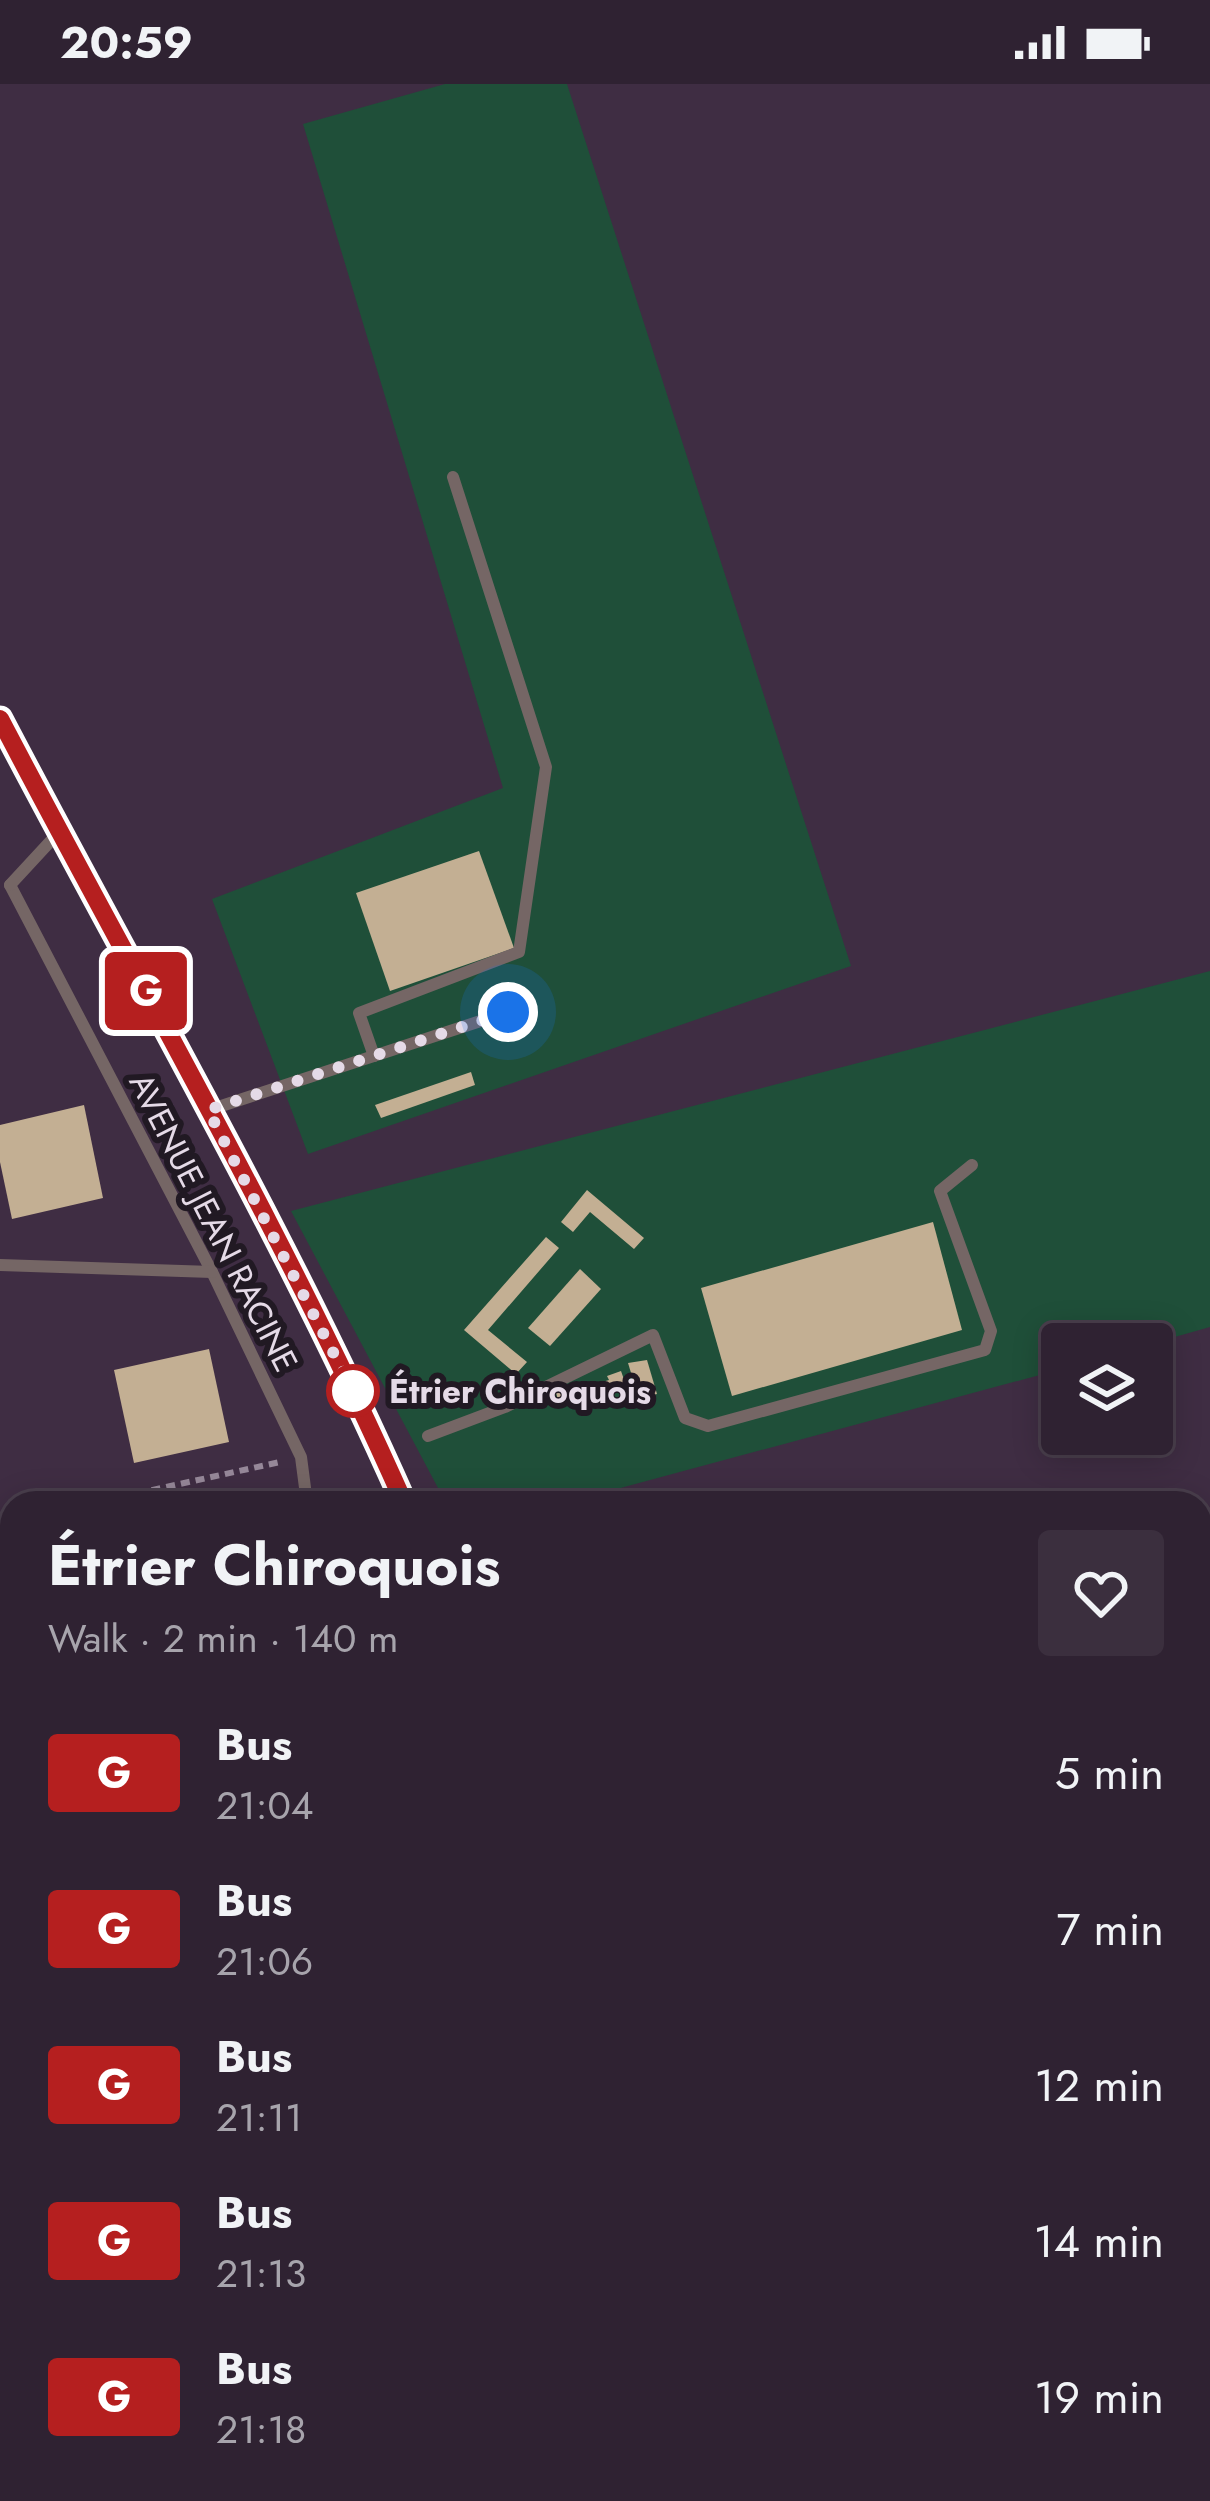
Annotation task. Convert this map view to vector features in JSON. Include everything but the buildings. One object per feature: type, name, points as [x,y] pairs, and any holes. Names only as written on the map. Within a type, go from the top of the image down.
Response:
[{"type":"street","points":[[0,719],[354,1392],[399,1491]]},
{"type":"lane","points":[[374,1056],[359,1013],[519,952],[546,767],[453,477]]},
{"type":"lane","points":[[5,883],[59,832]]},
{"type":"lane","name":"AVENUE JEAN RACINE","points":[[5,883],[212,1272],[301,1457],[306,1491]]},
{"type":"lane","points":[[208,1110],[508,1012]]},
{"type":"lane","points":[[428,1436],[505,1406],[653,1334],[685,1418],[708,1426],[985,1350],[992,1330],[940,1191],[972,1165]]},
{"type":"lane","points":[[0,1265],[212,1272]]},
{"type":"path","points":[[147,1491],[301,1457]]},
{"type":"green space","points":[[445,84],[567,84],[851,966],[308,1154],[212,899],[503,788],[303,124]]},
{"type":"green space","points":[[1210,971],[1210,1327],[1173,1337],[1173,1323],[1041,1323],[1041,1375],[610,1491],[440,1491],[291,1211]]},
{"type":"bus line","name":"G","points":[[0,719],[279,1244],[399,1491]]},
{"type":"place","name":"Étrier Chiroquois","points":[[353,1391]]},
{"type":"route","points":[[353,1391],[208,1110],[508,1012]]}]
